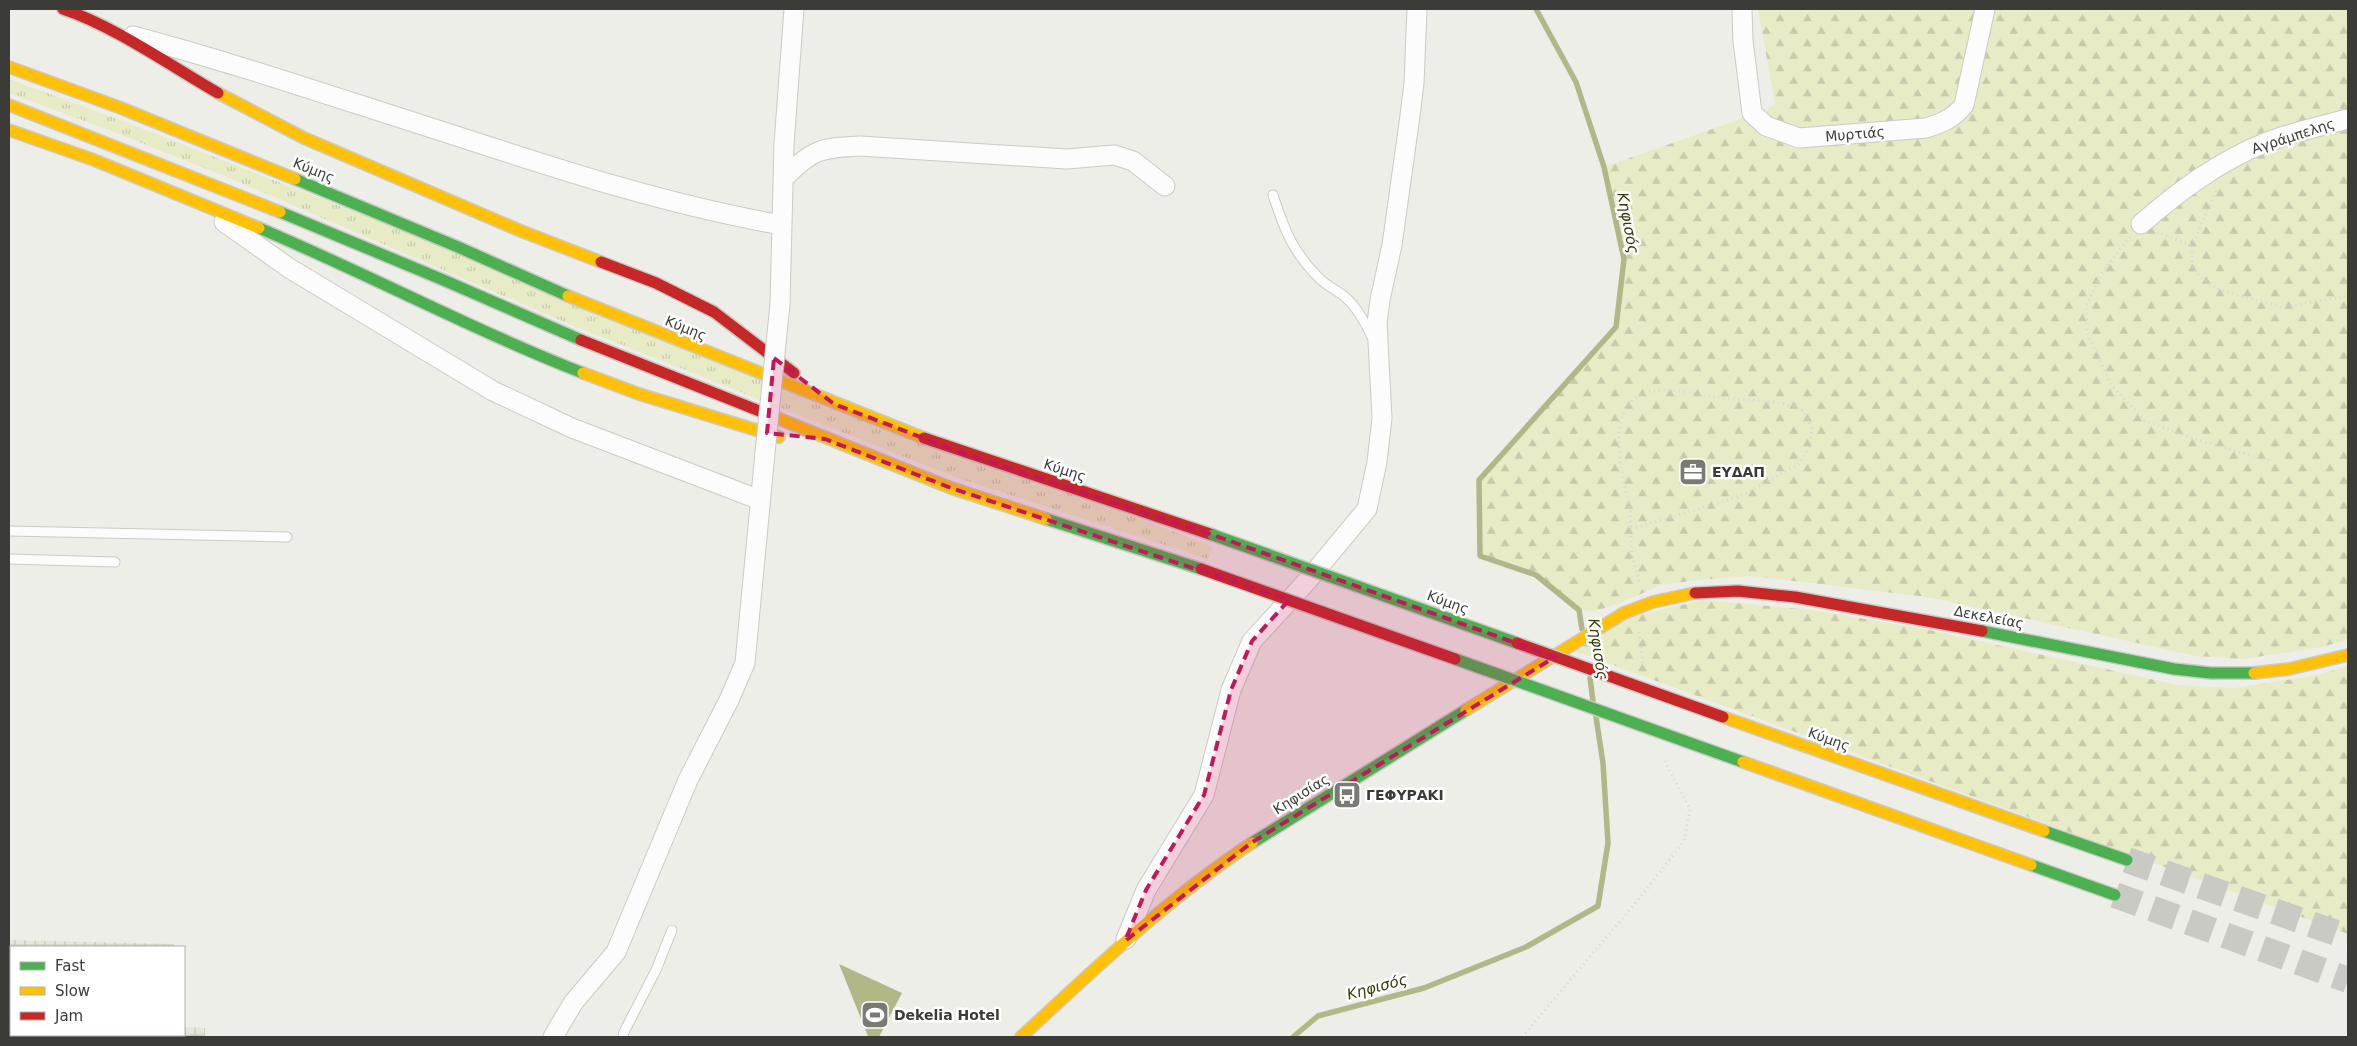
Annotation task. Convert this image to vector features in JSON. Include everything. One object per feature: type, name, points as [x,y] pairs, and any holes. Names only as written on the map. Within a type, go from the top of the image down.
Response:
[{"type":"main road","points":[[62,9],[78,14],[109,30],[236,104],[304,138],[521,231],[656,283],[714,312],[834,404]]},
{"type":"main road","name":"Κύμης","points":[[9,67],[121,108],[230,152],[397,221],[581,302],[834,404],[960,452],[1214,535],[2127,860]]},
{"type":"main road","points":[[9,105],[239,195],[570,336],[951,488],[1201,569],[2115,896]]},
{"type":"main road","points":[[9,130],[94,160],[196,202],[335,261],[509,343],[581,372],[640,394],[780,437],[825,438]]},
{"type":"main road","name":"Δεκελείας","points":[[1624,613],[1647,603],[1700,591],[1755,591],[1920,618],[2170,668],[2229,674],[2275,672],[2348,655]]},
{"type":"main road","name":"Κηφισίας","points":[[1021,1037],[1125,940],[1183,893],[1251,843],[1569,649],[1624,613]]},
{"type":"street","points":[[553,1037],[573,1003],[616,952],[688,780],[729,700],[745,663],[780,304],[785,177],[784,144],[794,9]]},
{"type":"street","points":[[1125,940],[1146,890],[1204,795],[1231,690],[1252,641],[1308,580],[1368,509],[1377,462],[1382,418],[1378,351],[1380,300],[1392,245],[1414,83],[1417,9]]},
{"type":"street","name":"Μυρτιάς","points":[[1742,9],[1743,41],[1752,113],[1766,126],[1799,138],[1926,128],[1945,123],[1964,105],[1985,9]]},
{"type":"street","points":[[109,30],[274,77],[534,162],[642,194],[729,216],[782,225]]},
{"type":"street","name":"Αγράμπελης","points":[[2141,224],[2180,190],[2221,165],[2268,142],[2348,119]]},
{"type":"street","points":[[785,177],[815,151],[827,147],[860,146],[1067,159],[1114,155],[1133,161],[1165,186]]},
{"type":"street","points":[[196,202],[289,268],[493,391],[572,428],[760,500]]},
{"type":"lane","points":[[1273,195],[1284,231],[1302,258],[1320,280],[1346,298],[1365,322],[1378,351]]},
{"type":"lane","points":[[9,531],[287,537]]},
{"type":"lane","points":[[9,559],[115,562]]},
{"type":"lane","points":[[623,1037],[656,970],[672,930]]},
{"type":"path","points":[[2221,165],[2220,181],[2192,246],[2192,265],[2200,277],[2222,291],[2283,307],[2348,296]]},
{"type":"path","points":[[2192,246],[2162,235],[2141,224],[2102,273],[2086,306],[2087,332],[2111,385],[2145,421],[2194,439],[2272,461]]},
{"type":"path","points":[[1631,527],[1639,527],[1686,514],[1742,495],[1800,463],[1810,446],[1812,428],[1804,411],[1790,404],[1674,391],[1651,391],[1636,397],[1624,412],[1618,435],[1631,527],[1631,547],[1639,581],[1647,603],[1639,623],[1643,670]]},
{"type":"path","points":[[1522,1037],[1643,894],[1684,841],[1690,809],[1660,751]]},
{"type":"highlighted area","points":[[774,358],[834,404],[960,452],[1213,535],[1555,657],[1251,843],[1125,941],[1146,890],[1204,795],[1231,690],[1252,641],[1289,600],[951,488],[825,439],[767,433]]},
{"type":"shaded area","points":[[9,940],[174,944],[174,946],[10,946],[10,1036],[185,1036],[185,1027],[205,1028],[205,1037],[9,1037]]},
{"type":"shaded area","name":"Dekelia Hotel","points":[[839,964],[902,993],[879,1037],[868,1036]]},
{"type":"green space","points":[[1758,9],[2348,9],[2348,640],[2317,648],[2243,659],[2196,656],[1928,597],[1751,576],[1661,585],[1618,604],[1595,611],[1579,610],[1536,575],[1480,556],[1479,480],[1616,327],[1624,259],[1604,167],[1769,109],[1775,103]]},
{"type":"green space","points":[[9,79],[112,117],[1213,547],[1208,559],[955,477],[569,324],[227,177],[9,93]]},
{"type":"green space","points":[[1702,600],[1812,610],[1925,629],[2178,685],[2234,688],[2318,675],[2348,666],[2348,934],[1569,649],[1627,618]]},
{"type":"waterway","name":"Κηφισός","points":[[1536,9],[1576,82],[1604,167],[1624,259],[1616,327],[1479,480],[1480,556],[1536,575],[1579,610],[1582,629]]},
{"type":"waterway","name":"Κηφισός","points":[[1590,678],[1593,701]]},
{"type":"waterway","name":"Κηφισός","points":[[1293,1037],[1318,1016],[1424,988],[1526,947],[1598,906],[1608,843],[1603,763],[1596,717]]},
{"type":"tunnel","points":[[2127,860],[2348,937]]},
{"type":"tunnel","points":[[2115,895],[2348,980]]},
{"type":"traffic: fast","points":[[295,179],[458,247],[568,296]]},
{"type":"traffic: fast","points":[[280,212],[581,340]]},
{"type":"traffic: fast","points":[[259,228],[501,339],[583,373]]},
{"type":"traffic: fast","points":[[1046,519],[1201,569]]},
{"type":"traffic: fast","points":[[1213,535],[1517,643]]},
{"type":"traffic: fast","points":[[1982,631],[2174,669],[2211,673],[2254,673]]},
{"type":"traffic: fast","points":[[1455,659],[1743,762]]},
{"type":"traffic: fast","points":[[1252,843],[1466,710]]},
{"type":"traffic: fast","points":[[2044,831],[2127,860]]},
{"type":"traffic: fast","points":[[2031,865],[2115,895]]},
{"type":"traffic: slow","points":[[9,67],[121,108],[295,179]]},
{"type":"traffic: slow","points":[[218,93],[304,138],[521,231],[601,262]]},
{"type":"traffic: slow","points":[[9,105],[280,212]]},
{"type":"traffic: slow","points":[[9,130],[94,160],[259,228]]},
{"type":"traffic: slow","points":[[568,296],[924,438]]},
{"type":"traffic: slow","points":[[583,373],[639,394],[779,437]]},
{"type":"traffic: slow","points":[[767,414],[951,488],[1046,519]]},
{"type":"traffic: slow","points":[[1466,710],[1624,613],[1653,602],[1695,593]]},
{"type":"traffic: slow","points":[[2254,673],[2289,669],[2348,655]]},
{"type":"traffic: slow","points":[[1723,717],[2044,831]]},
{"type":"traffic: slow","points":[[1743,762],[2031,865]]},
{"type":"traffic: slow","points":[[1021,1037],[1133,935],[1191,887],[1252,843]]},
{"type":"traffic: jam","points":[[63,9],[82,16],[122,36],[218,93]]},
{"type":"traffic: jam","points":[[601,262],[656,283],[714,312],[794,373]]},
{"type":"traffic: jam","points":[[581,340],[767,414]]},
{"type":"traffic: jam","points":[[924,438],[1213,535]]},
{"type":"traffic: jam","points":[[1201,569],[1455,659]]},
{"type":"traffic: jam","points":[[1695,593],[1738,591],[1795,597],[1982,631]]},
{"type":"traffic: jam","points":[[1517,643],[1723,717]]},
{"type":"place","name":"ΕΥΔΑΠ","points":[[1693,472]]},
{"type":"place","name":"ΓΕΦΥΡΑΚΙ","points":[[1347,795]]},
{"type":"place","name":"Dekelia Hotel","points":[[875,1015]]}]
